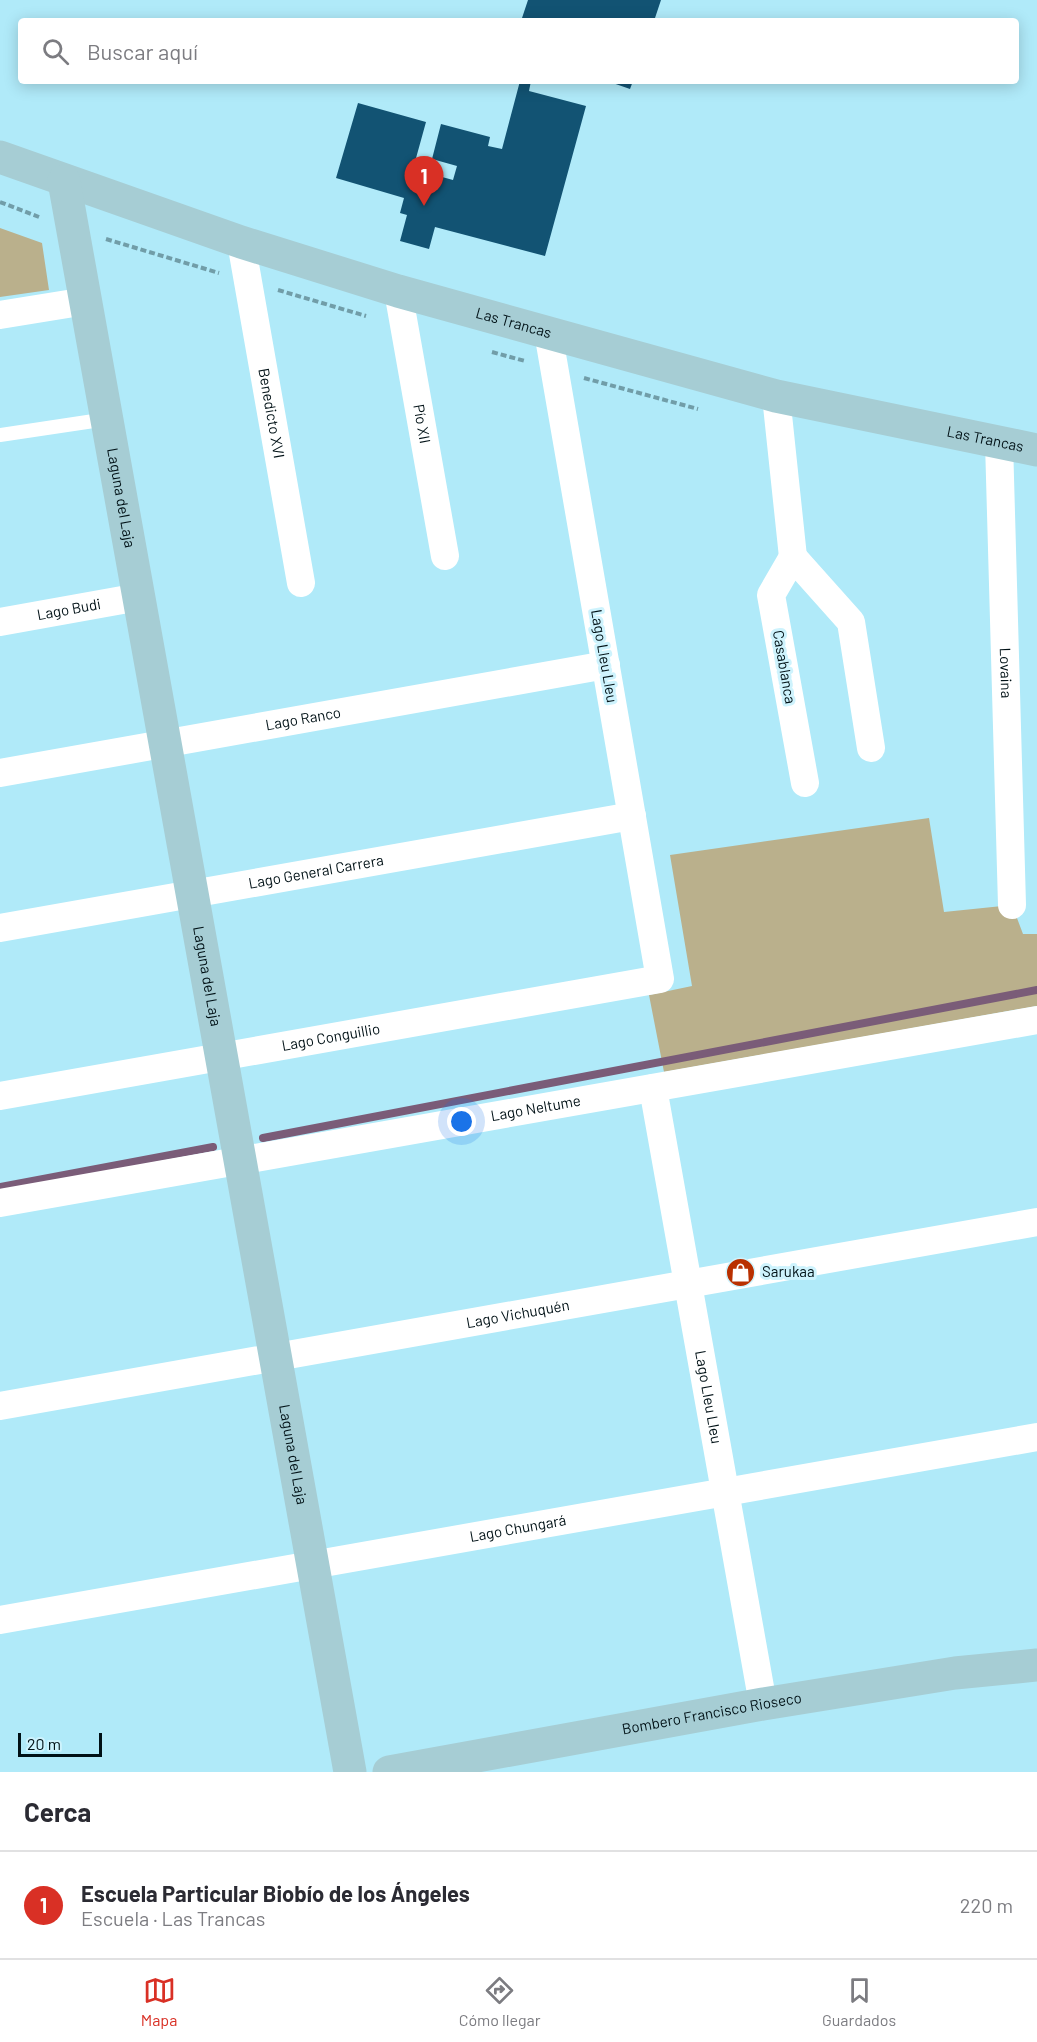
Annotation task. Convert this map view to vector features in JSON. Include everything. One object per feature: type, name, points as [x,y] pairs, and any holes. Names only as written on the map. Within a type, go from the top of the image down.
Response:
[{"type":"street","name":"Las Trancas","points":[[0,157],[241,242],[398,291],[776,396],[1037,450]]},
{"type":"street","name":"Laguna del Laja","points":[[64,181],[350,1772]]},
{"type":"street","name":"Benedicto XVI","points":[[241,242],[301,583]]},
{"type":"street","name":"Pío XII","points":[[398,291],[445,556]]},
{"type":"street","points":[[0,315],[86,301]]},
{"type":"street","name":"Lago Lleu Lleu","points":[[548,332],[660,980]]},
{"type":"street","points":[[776,396],[793,557],[852,621],[871,748]]},
{"type":"street","name":"Lovaina","points":[[999,442],[1012,904]]},
{"type":"street","name":"Casablanca","points":[[793,557],[771,595],[805,783]]},
{"type":"street","name":"Lago Budi","points":[[0,622],[139,597]]},
{"type":"street","name":"Lago Ranco","points":[[0,773],[606,665]]},
{"type":"street","name":"Lago General Carrera","points":[[0,928],[632,816]]},
{"type":"street","name":"Lago Conguillio","points":[[0,1096],[660,980]]},
{"type":"street","name":"Lago Neltume","points":[[0,1203],[1037,1020]]},
{"type":"street","name":"Lago Lleu Lleu","points":[[653,1088],[763,1704]]},
{"type":"street","name":"Lago Vichuquén","points":[[0,1406],[1037,1222]]},
{"type":"street","name":"Lago Chungará","points":[[0,1620],[1037,1437]]},
{"type":"street","name":"Bombero Francisco Rioseco","points":[[389,1772],[763,1704],[955,1673],[1037,1665]]},
{"type":"lane","points":[[0,435],[107,419]]},
{"type":"shaded area","points":[[0,228],[42,243],[49,290],[0,297]]},
{"type":"shaded area","points":[[929,818],[944,912],[1012,905],[1023,934],[1037,934],[1037,1006],[664,1072],[649,995],[692,986],[670,855]]},
{"type":"building","points":[[528,0],[661,0],[655,18],[522,18]]},
{"type":"building","points":[[519,84],[530,84],[529,91],[586,106],[545,256],[435,227],[429,249],[400,241],[407,215],[400,213],[404,198],[336,178],[358,103],[426,122],[413,169],[453,180],[457,166],[432,159],[441,124],[490,137],[488,146],[502,149]]},
{"type":"building","points":[[616,84],[632,84],[630,89]]},
{"type":"waterway","points":[[263,1138],[1037,990]]},
{"type":"waterway","points":[[0,1187],[213,1147]]},
{"type":"place","name":"Escuela Particular Biobío de los Ángeles","points":[[424,206]]},
{"type":"place","name":"Sarukaa","points":[[741,1272]]}]
